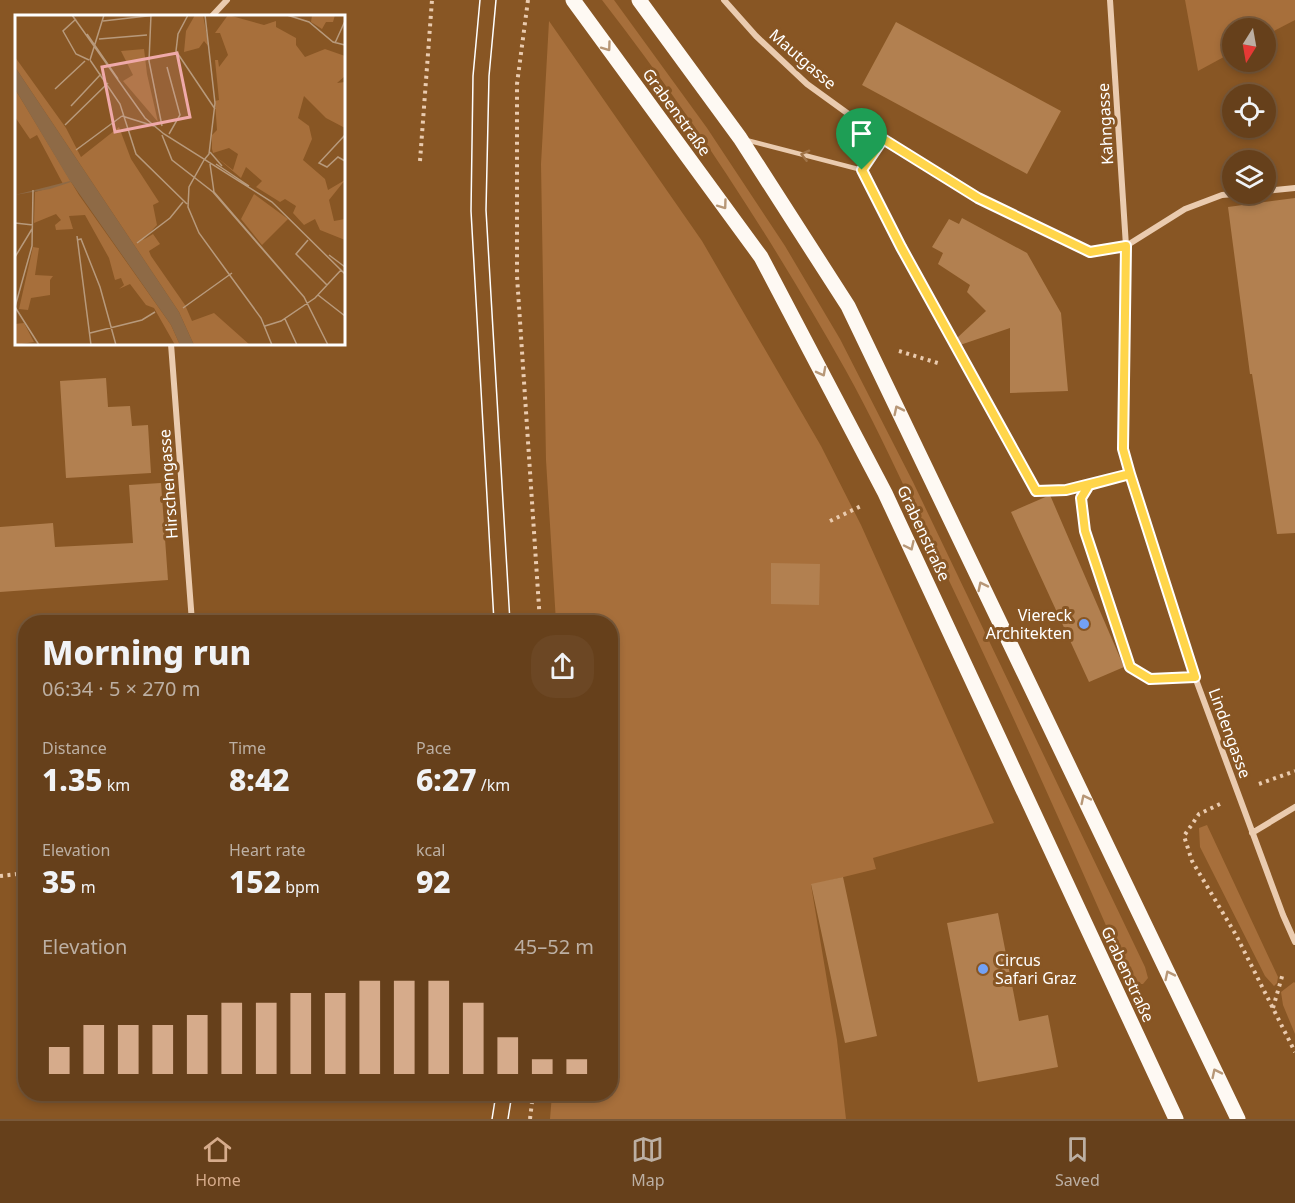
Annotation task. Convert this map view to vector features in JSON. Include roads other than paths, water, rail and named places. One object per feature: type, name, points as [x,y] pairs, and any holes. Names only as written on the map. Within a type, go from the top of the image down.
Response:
[{"type":"main road","name":"Grabenstraße","points":[[573,0],[761,257],[885,493],[1176,1119]]},
{"type":"main road","name":"Grabenstraße","points":[[639,0],[740,138],[848,306],[1238,1119]]},
{"type":"street","points":[[213,15],[227,0]]},
{"type":"street","name":"Mautgasse","points":[[724,0],[756,36],[807,84],[883,139],[978,198],[1090,252],[1126,246]]},
{"type":"street","name":"Kahngasse","points":[[1110,0],[1126,246]]},
{"type":"street","points":[[1276,189],[1295,188]]},
{"type":"street","points":[[1126,246],[1185,209],[1222,195]]},
{"type":"street","name":"Lindengasse","points":[[1126,246],[1123,449],[1195,677],[1295,942]]},
{"type":"street","name":"Hirschengasse","points":[[171,345],[191,615]]},
{"type":"street","points":[[1252,833],[1295,807]]},
{"type":"lane","points":[[740,138],[862,170],[901,247],[1036,491],[1066,490],[1130,474]]},
{"type":"lane","points":[[862,170],[883,139]]},
{"type":"lane","points":[[1089,485],[1081,498],[1085,531],[1130,667],[1150,679],[1195,677]]},
{"type":"tram line","points":[[480,0],[473,76],[471,211],[494,615]]},
{"type":"tram line","points":[[496,0],[489,76],[486,210],[510,615]]},
{"type":"tram line","points":[[492,1119],[495,1101]]},
{"type":"tram line","points":[[508,1119],[511,1101]]},
{"type":"place","name":"Viereck Architekten","points":[[1084,624]]},
{"type":"place","name":"Circus Safari Graz","points":[[983,969]]}]
